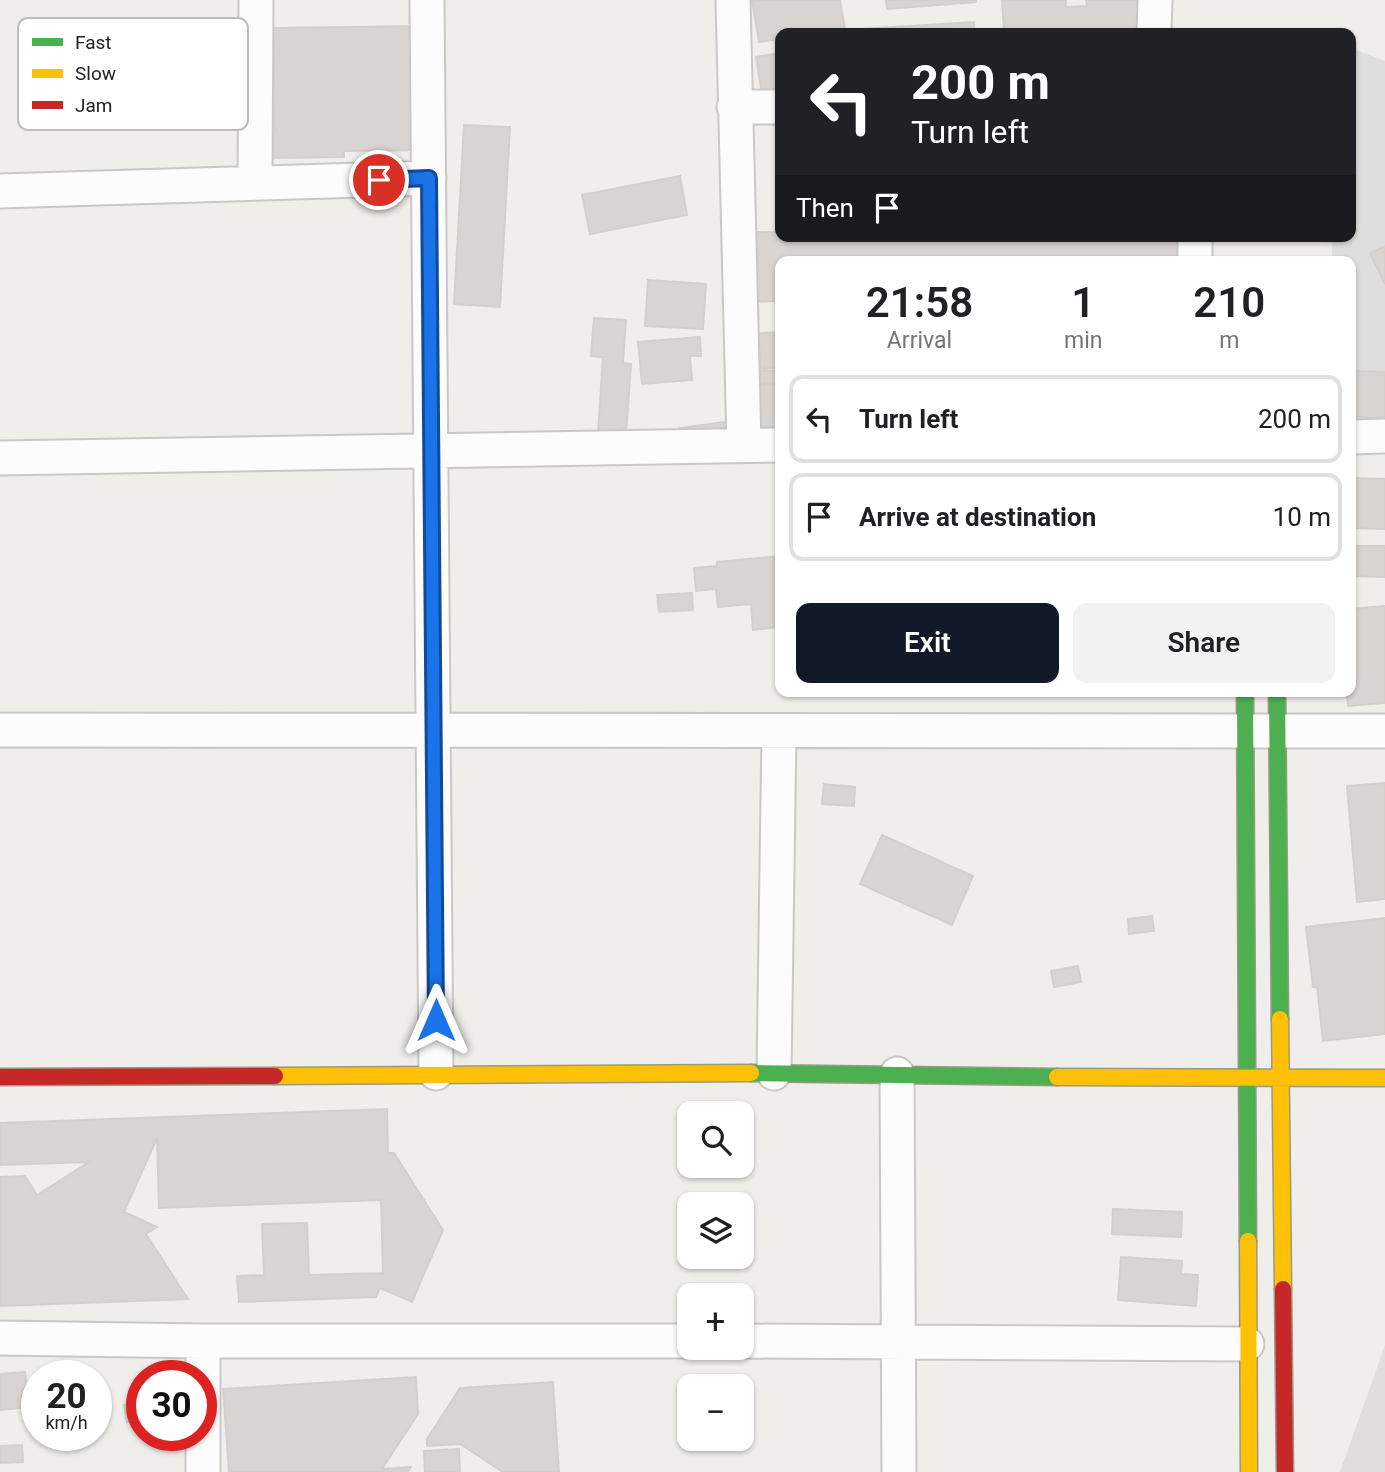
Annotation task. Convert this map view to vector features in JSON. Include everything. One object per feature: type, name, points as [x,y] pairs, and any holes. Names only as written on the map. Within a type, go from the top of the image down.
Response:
[{"type":"street","points":[[255,183],[256,0]]},
{"type":"street","points":[[427,0],[436,1073]]},
{"type":"street","points":[[733,0],[744,446]]},
{"type":"street","points":[[1154,28],[1155,0]]},
{"type":"street","points":[[734,107],[775,107]]},
{"type":"street","points":[[0,191],[429,178]]},
{"type":"street","points":[[1356,437],[1385,436]]},
{"type":"street","points":[[0,458],[775,445]]},
{"type":"street","points":[[1247,697],[1261,731],[1280,1079],[1285,1472]]},
{"type":"street","points":[[1249,1472],[1248,1079],[1261,731],[1275,697]]},
{"type":"street","points":[[0,730],[1385,731]]},
{"type":"street","points":[[774,1073],[779,730]]},
{"type":"street","points":[[0,1077],[774,1073],[1248,1079],[1385,1078]]},
{"type":"street","points":[[897,1074],[899,1472]]},
{"type":"street","points":[[0,1339],[677,1341]]},
{"type":"street","points":[[203,1341],[203,1472]]},
{"type":"street","points":[[754,1341],[1247,1344]]},
{"type":"shaded area","points":[[1356,50],[1385,61],[1385,406],[1356,409],[1356,256],[1332,256],[1332,242],[1356,242]]},
{"type":"shaded area","points":[[1385,1345],[1385,1472],[1340,1472]]},
{"type":"building","points":[[752,0],[840,0],[845,28],[775,28],[775,40],[759,42]]},
{"type":"building","points":[[886,0],[976,0],[976,2],[887,9]]},
{"type":"building","points":[[1002,0],[1066,0],[1066,7],[1087,6],[1086,0],[1150,0],[1152,28],[1004,28]]},
{"type":"building","points":[[974,22],[974,28],[878,28]]},
{"type":"building","points":[[422,26],[424,150],[344,151],[344,157],[273,158],[273,28]]},
{"type":"building","points":[[775,54],[775,117],[766,119],[756,57]]},
{"type":"building","points":[[464,125],[510,127],[500,307],[454,304]]},
{"type":"building","points":[[680,176],[687,215],[590,234],[582,195]]},
{"type":"building","points":[[739,232],[775,232],[775,242],[1186,242],[1186,253],[1178,256],[775,256],[775,301],[751,302]]},
{"type":"building","points":[[1385,246],[1385,284],[1370,253]]},
{"type":"building","points":[[648,280],[706,284],[703,329],[645,326]]},
{"type":"building","points":[[594,318],[626,320],[623,363],[631,364],[626,435],[598,433],[603,357],[591,356]]},
{"type":"building","points":[[775,332],[775,368],[745,369],[744,334]]},
{"type":"building","points":[[700,337],[701,356],[690,356],[692,380],[642,384],[638,342]]},
{"type":"building","points":[[755,370],[775,371],[775,383],[754,383]]},
{"type":"building","points":[[1356,371],[1385,372],[1385,418],[1356,417]]},
{"type":"building","points":[[775,384],[775,435],[757,436],[738,385]]},
{"type":"building","points":[[724,422],[728,445],[683,452],[679,428]]},
{"type":"building","points":[[1356,478],[1385,479],[1385,529],[1356,528]]},
{"type":"building","points":[[1356,546],[1385,546],[1385,577],[1356,576]]},
{"type":"building","points":[[775,556],[775,628],[753,630],[751,604],[718,607],[716,589],[696,591],[694,568],[717,566],[717,562]]},
{"type":"building","points":[[692,593],[693,610],[659,612],[657,595]]},
{"type":"building","points":[[1385,606],[1385,703],[1348,706],[1347,697],[1356,697],[1356,609]]},
{"type":"building","points":[[1385,783],[1385,899],[1357,902],[1347,786]]},
{"type":"building","points":[[824,784],[855,787],[854,806],[822,804]]},
{"type":"building","points":[[882,835],[973,876],[952,925],[860,884]]},
{"type":"building","points":[[1152,916],[1154,931],[1129,934],[1128,919]]},
{"type":"building","points":[[1385,918],[1385,1034],[1323,1041],[1306,927]]},
{"type":"building","points":[[1078,966],[1081,982],[1054,987],[1051,971]]},
{"type":"building","points":[[387,1109],[388,1153],[394,1153],[443,1230],[412,1302],[380,1288],[376,1297],[239,1302],[237,1276],[264,1275],[262,1224],[307,1223],[309,1275],[383,1273],[381,1200],[159,1208],[157,1138],[124,1212],[157,1227],[146,1234],[188,1299],[0,1306],[0,1177],[25,1176],[37,1195],[89,1162],[0,1165],[0,1123]]},
{"type":"building","points":[[1113,1209],[1182,1212],[1181,1237],[1112,1234]]},
{"type":"building","points":[[1121,1257],[1182,1261],[1181,1274],[1198,1275],[1196,1306],[1118,1300]]},
{"type":"building","points":[[21,1372],[21,1408],[0,1410],[0,1374]]},
{"type":"building","points":[[416,1377],[418,1414],[382,1469],[411,1467],[408,1472],[229,1472],[223,1389]]},
{"type":"building","points":[[553,1382],[559,1472],[503,1472],[460,1444],[427,1446],[427,1439],[460,1388]]},
{"type":"building","points":[[21,1445],[23,1462],[0,1463],[0,1446]]},
{"type":"building","points":[[459,1449],[460,1472],[425,1472],[424,1451]]},
{"type":"traffic: fast","points":[[1245,697],[1248,1241]]},
{"type":"traffic: fast","points":[[1277,697],[1280,1019]]},
{"type":"traffic: fast","points":[[751,1073],[1057,1077]]},
{"type":"traffic: slow","points":[[1280,1019],[1283,1289]]},
{"type":"traffic: slow","points":[[275,1076],[751,1073]]},
{"type":"traffic: slow","points":[[1057,1077],[1385,1078]]},
{"type":"traffic: slow","points":[[1248,1241],[1249,1472]]},
{"type":"traffic: jam","points":[[0,1077],[275,1076]]},
{"type":"traffic: jam","points":[[1283,1289],[1285,1472]]},
{"type":"route","points":[[379,180],[429,178],[436,1020]]}]
